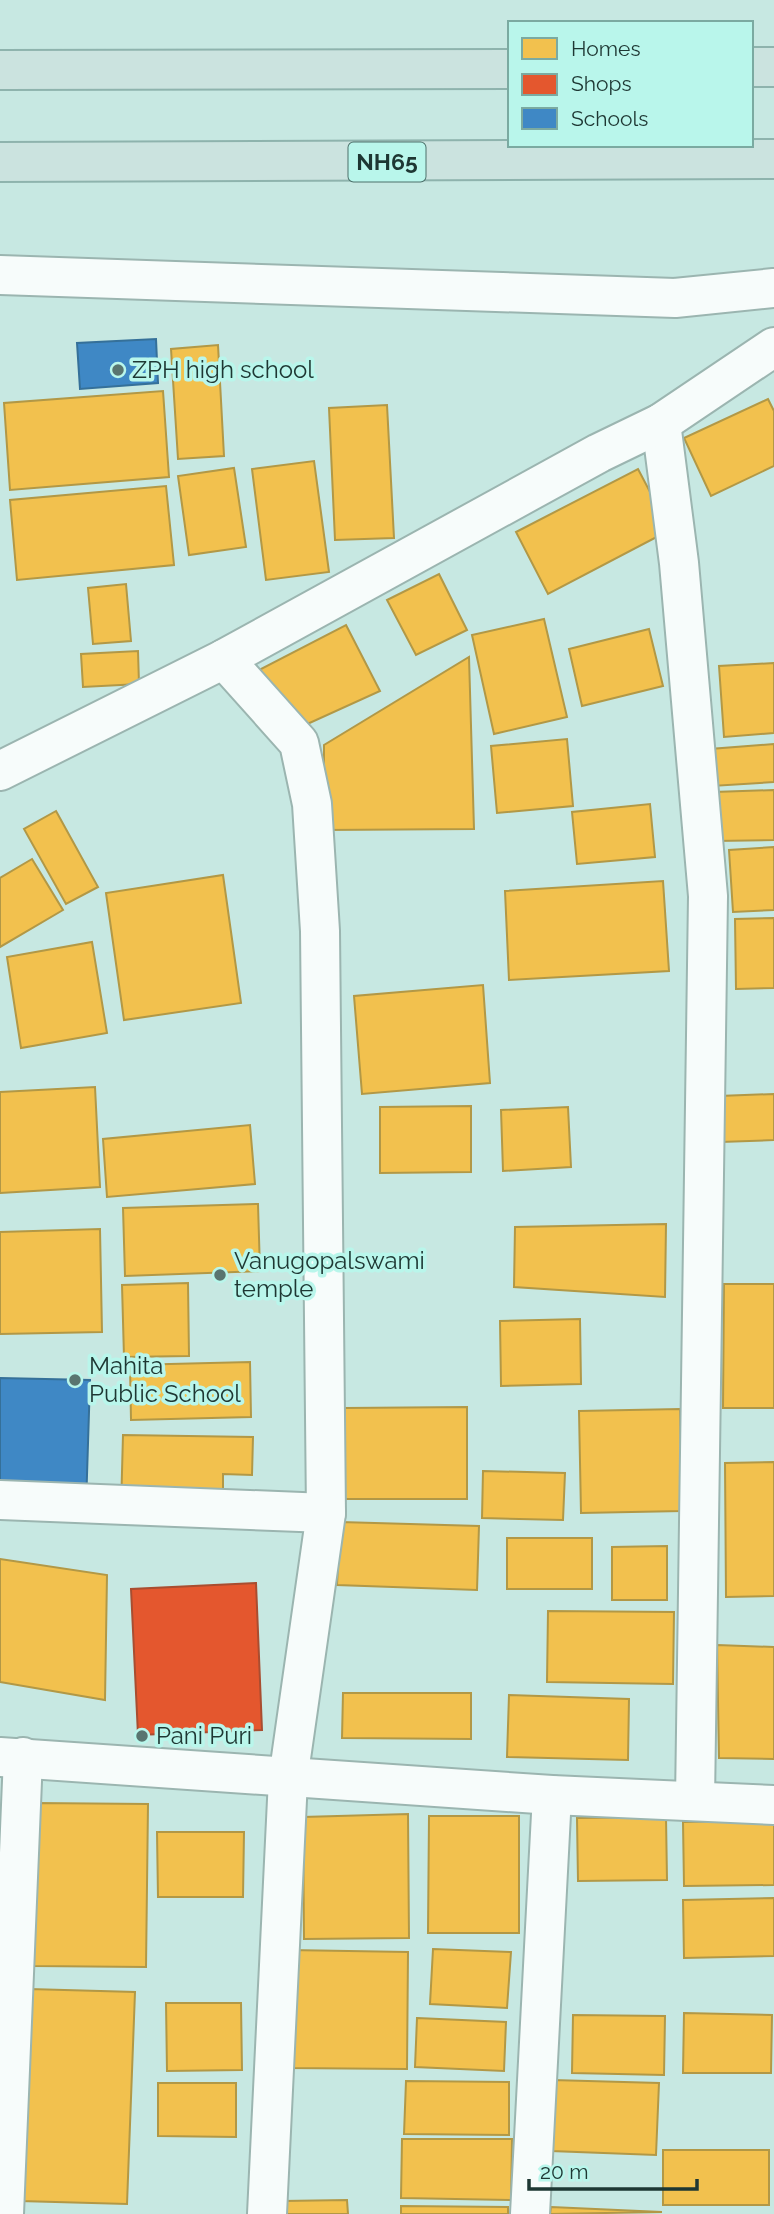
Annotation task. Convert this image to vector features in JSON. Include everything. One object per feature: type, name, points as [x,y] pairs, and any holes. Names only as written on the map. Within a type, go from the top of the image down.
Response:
[{"type":"highway","points":[[753,67],[774,67]]},
{"type":"highway","points":[[0,70],[508,69]]},
{"type":"highway","name":"NH65","points":[[0,162],[774,159]]},
{"type":"street","points":[[0,275],[675,298],[774,288]]},
{"type":"street","points":[[0,771],[224,659],[599,453],[660,424],[774,347]]},
{"type":"street","points":[[660,424],[680,563],[708,896],[695,1801]]},
{"type":"street","points":[[224,659],[299,743],[312,804],[320,931],[326,1513],[288,1779],[267,2214]]},
{"type":"street","points":[[0,1500],[326,1513]]},
{"type":"street","points":[[5,2214],[11,1757],[288,1779],[774,1805]]},
{"type":"street","points":[[530,2214],[552,1795]]},
{"type":"building: Homes","points":[[218,345],[224,456],[178,459],[171,349]]},
{"type":"building: Homes","points":[[163,391],[169,477],[10,490],[4,403]]},
{"type":"building: Homes","points":[[768,399],[774,411],[774,466],[711,496],[684,438]]},
{"type":"building: Homes","points":[[387,405],[394,538],[335,540],[329,408]]},
{"type":"building: Homes","points":[[314,461],[329,572],[266,580],[252,469]]},
{"type":"building: Homes","points":[[234,468],[246,547],[189,555],[178,476]]},
{"type":"building: Homes","points":[[638,469],[670,530],[548,594],[516,532]]},
{"type":"building: Homes","points":[[166,486],[174,565],[17,580],[10,500]]},
{"type":"building: Homes","points":[[439,574],[467,630],[416,655],[387,600]]},
{"type":"building: Homes","points":[[126,584],[131,641],[93,644],[88,588]]},
{"type":"building: Homes","points":[[544,619],[567,717],[494,734],[472,635]]},
{"type":"building: Homes","points":[[346,625],[380,691],[303,726],[257,671]]},
{"type":"building: Homes","points":[[649,629],[663,686],[582,706],[569,649]]},
{"type":"building: Homes","points":[[138,651],[139,684],[83,687],[81,654]]},
{"type":"building: Homes","points":[[469,657],[474,829],[324,830],[324,745]]},
{"type":"building: Homes","points":[[774,663],[774,733],[724,737],[719,666]]},
{"type":"building: Homes","points":[[567,739],[573,806],[497,813],[491,746]]},
{"type":"building: Homes","points":[[774,744],[774,782],[712,786],[710,749]]},
{"type":"building: Homes","points":[[774,790],[774,840],[715,841],[714,792]]},
{"type":"building: Homes","points":[[650,804],[655,857],[577,864],[572,812]]},
{"type":"building: Homes","points":[[56,811],[98,887],[66,904],[24,829]]},
{"type":"building: Homes","points":[[774,847],[774,910],[733,912],[729,850]]},
{"type":"building: Homes","points":[[32,859],[63,910],[0,947],[0,878]]},
{"type":"building: Homes","points":[[223,875],[241,1003],[124,1020],[106,893]]},
{"type":"building: Homes","points":[[663,881],[669,971],[509,980],[505,891]]},
{"type":"building: Homes","points":[[774,918],[774,988],[736,989],[735,919]]},
{"type":"building: Homes","points":[[92,942],[107,1033],[21,1048],[7,957]]},
{"type":"building: Homes","points":[[483,985],[490,1083],[362,1094],[354,996]]},
{"type":"building: Homes","points":[[95,1087],[100,1187],[0,1193],[0,1092]]},
{"type":"building: Homes","points":[[774,1094],[774,1140],[721,1142],[719,1096]]},
{"type":"building: Homes","points":[[471,1106],[471,1172],[380,1173],[380,1107]]},
{"type":"building: Homes","points":[[568,1107],[571,1167],[503,1171],[501,1110]]},
{"type":"building: Homes","points":[[250,1125],[255,1184],[107,1197],[103,1139]]},
{"type":"building: Homes","points":[[258,1204],[260,1271],[125,1276],[123,1208]]},
{"type":"building: Homes","points":[[666,1224],[665,1297],[514,1287],[515,1227]]},
{"type":"building: Homes","points":[[100,1229],[102,1332],[0,1334],[0,1232]]},
{"type":"building: Homes","points":[[188,1283],[189,1356],[124,1357],[122,1285]]},
{"type":"building: Homes","points":[[724,1284],[774,1284],[774,1408],[723,1408]]},
{"type":"building: Homes","points":[[580,1319],[581,1384],[501,1386],[500,1321]]},
{"type":"building: Homes","points":[[250,1362],[251,1417],[131,1420],[130,1365]]},
{"type":"building: Homes","points":[[467,1407],[467,1499],[344,1499],[345,1408]]},
{"type":"building: Homes","points":[[680,1409],[682,1511],[581,1513],[579,1411]]},
{"type":"building: Homes","points":[[123,1435],[253,1437],[252,1475],[223,1474],[223,1512],[121,1509]]},
{"type":"building: Homes","points":[[774,1462],[774,1596],[726,1597],[725,1463]]},
{"type":"building: Homes","points":[[483,1471],[565,1473],[563,1520],[482,1518]]},
{"type":"building: Homes","points":[[340,1522],[479,1526],[477,1590],[337,1585]]},
{"type":"building: Homes","points":[[507,1538],[592,1538],[592,1589],[507,1589]]},
{"type":"building: Homes","points":[[667,1546],[667,1600],[612,1600],[612,1547]]},
{"type":"building: Homes","points":[[0,1559],[107,1575],[105,1700],[0,1682]]},
{"type":"building: Homes","points":[[548,1611],[674,1612],[673,1684],[547,1682]]},
{"type":"building: Homes","points":[[717,1645],[774,1647],[774,1759],[719,1758]]},
{"type":"building: Homes","points":[[343,1693],[471,1693],[471,1739],[342,1738]]},
{"type":"building: Homes","points":[[509,1695],[629,1699],[628,1760],[507,1757]]},
{"type":"building: Homes","points":[[35,1803],[148,1804],[146,1967],[34,1966]]},
{"type":"building: Homes","points":[[408,1814],[409,1938],[304,1939],[303,1817]]},
{"type":"building: Homes","points":[[429,1816],[519,1816],[519,1933],[428,1933]]},
{"type":"building: Homes","points":[[666,1817],[667,1880],[578,1881],[577,1818]]},
{"type":"building: Homes","points":[[774,1821],[774,1885],[684,1886],[683,1822]]},
{"type":"building: Homes","points":[[157,1832],[244,1832],[243,1897],[158,1897]]},
{"type":"building: Homes","points":[[774,1898],[774,1956],[684,1958],[683,1900]]},
{"type":"building: Homes","points":[[433,1949],[511,1952],[507,2008],[430,2004]]},
{"type":"building: Homes","points":[[288,1950],[408,1952],[407,2069],[287,2068]]},
{"type":"building: Homes","points":[[29,1989],[135,1992],[127,2204],[20,2201]]},
{"type":"building: Homes","points":[[166,2003],[241,2003],[242,2070],[167,2071]]},
{"type":"building: Homes","points":[[684,2013],[772,2015],[771,2073],[683,2073]]},
{"type":"building: Homes","points":[[573,2015],[665,2016],[664,2075],[572,2073]]},
{"type":"building: Homes","points":[[417,2018],[506,2022],[504,2071],[415,2067]]},
{"type":"building: Homes","points":[[552,2080],[659,2083],[656,2155],[551,2151]]},
{"type":"building: Homes","points":[[406,2081],[509,2082],[509,2135],[404,2134]]},
{"type":"building: Homes","points":[[158,2083],[236,2083],[236,2137],[158,2136]]},
{"type":"building: Homes","points":[[402,2139],[512,2139],[511,2200],[401,2198]]},
{"type":"building: Homes","points":[[663,2150],[769,2150],[769,2205],[663,2205]]},
{"type":"building: Homes","points":[[347,2200],[348,2214],[283,2214],[283,2201]]},
{"type":"building: Homes","points":[[401,2206],[508,2207],[508,2214],[401,2214]]},
{"type":"building: Homes","points":[[551,2207],[662,2212],[550,2214]]},
{"type":"building: Shops","points":[[256,1583],[262,1730],[138,1735],[131,1589]]},
{"type":"building: Schools","points":[[156,339],[158,383],[80,389],[77,343]]},
{"type":"building: Schools","points":[[0,1378],[90,1380],[86,1507],[0,1505]]},
{"type":"place","name":"ZPH high school","points":[[118,370]]},
{"type":"place","name":"Vanugopalswami temple","points":[[220,1275]]},
{"type":"place","name":"Mahita Public School","points":[[75,1380]]},
{"type":"place","name":"Pani Puri","points":[[142,1736]]}]
